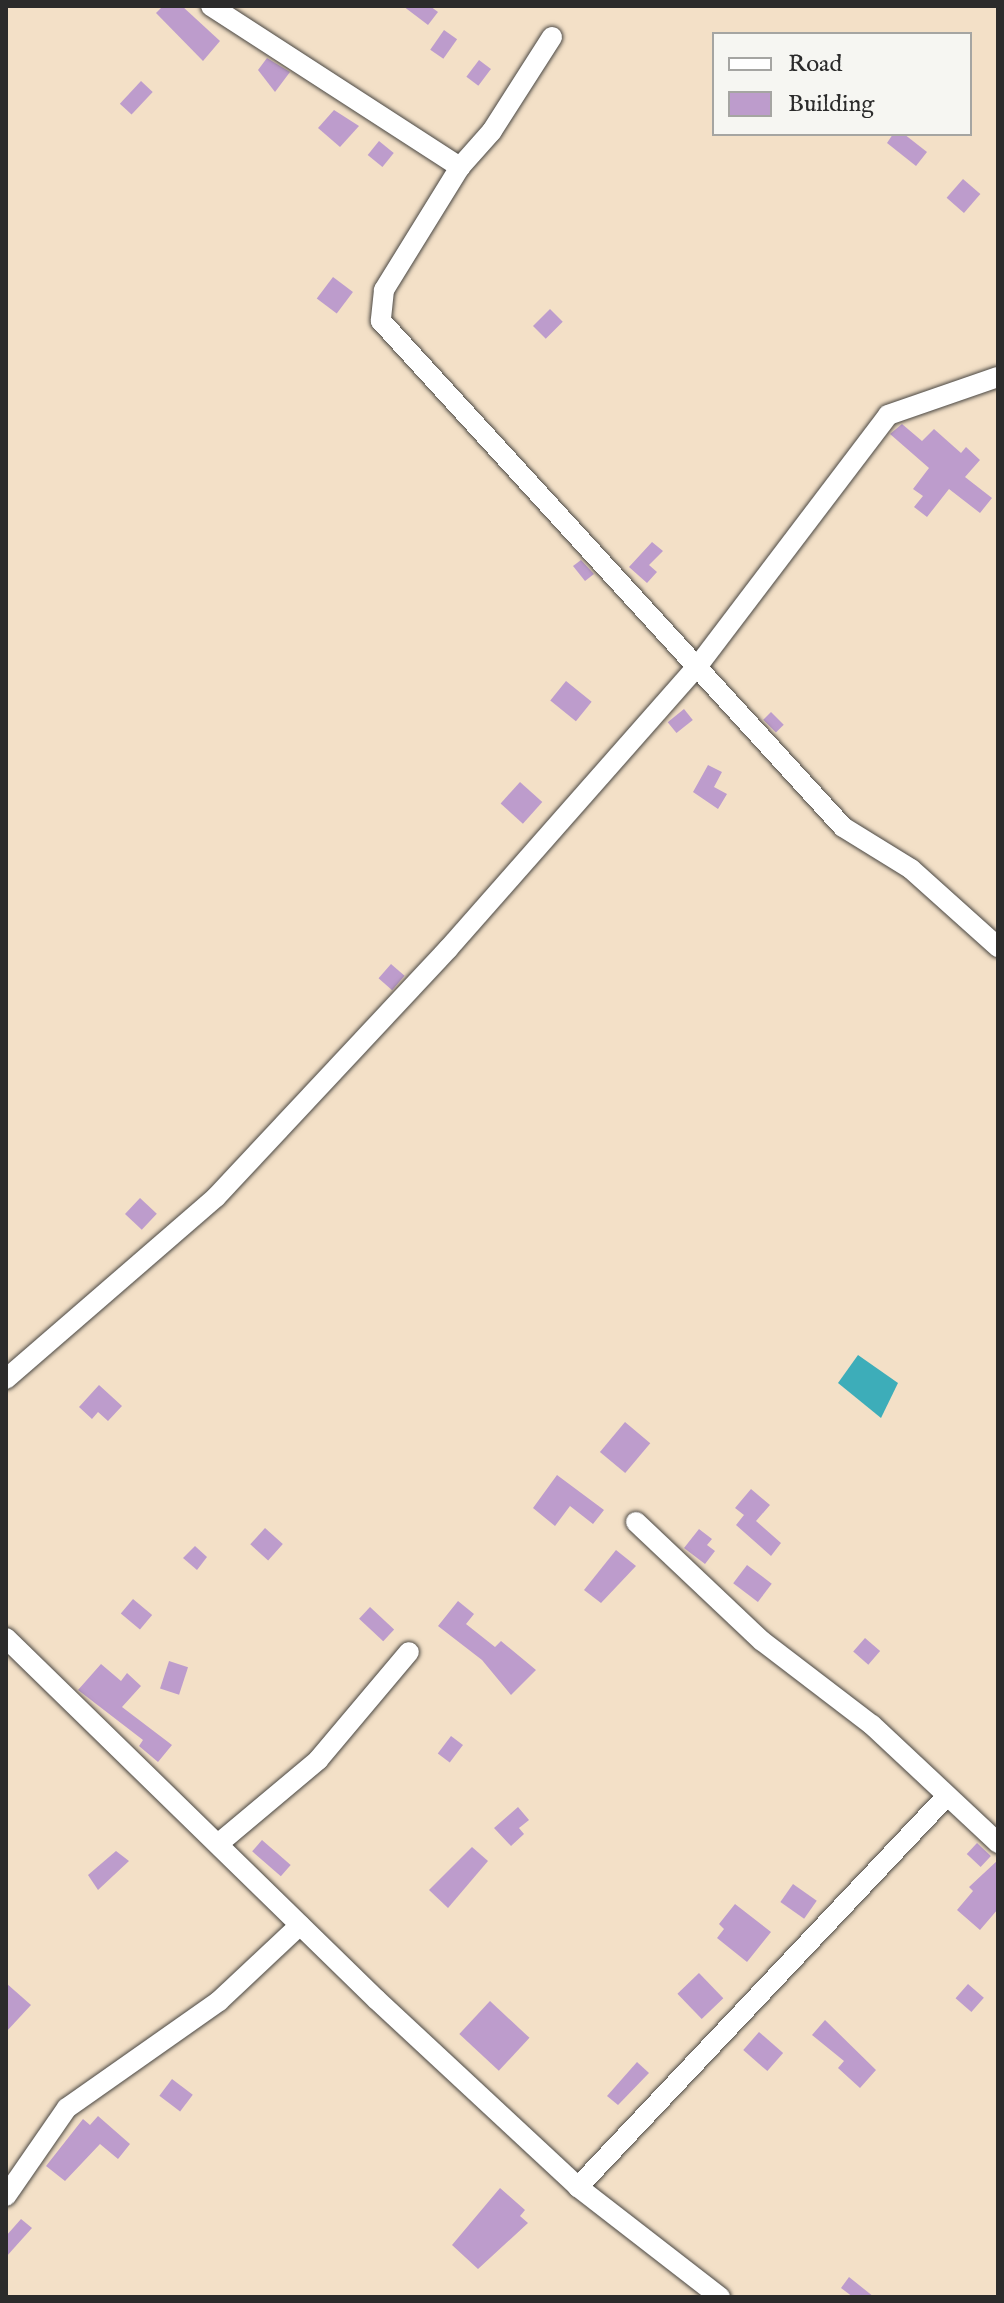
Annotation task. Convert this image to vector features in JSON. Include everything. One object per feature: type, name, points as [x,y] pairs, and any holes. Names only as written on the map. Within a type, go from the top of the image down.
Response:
[{"type":"street","points":[[211,6],[460,167]]},
{"type":"street","points":[[552,37],[492,131],[460,167],[384,290],[381,321],[843,827],[911,869],[998,947]]},
{"type":"street","points":[[6,1379],[216,1197],[448,949],[697,667],[888,415],[998,377]]},
{"type":"street","points":[[636,1522],[762,1641],[872,1725],[938,1785],[945,1798],[998,1843]]},
{"type":"street","points":[[6,1638],[300,1925],[578,2187],[720,2297]]},
{"type":"street","points":[[218,1844],[318,1760],[409,1652]]},
{"type":"street","points":[[578,2187],[945,1798]]},
{"type":"street","points":[[6,2196],[67,2108],[219,2001],[300,1925]]},
{"type":"water","points":[[858,1355],[898,1383],[881,1418],[838,1383]]},
{"type":"building","points":[[163,6],[182,6],[220,41],[203,61],[156,13]]},
{"type":"building","points":[[403,6],[430,6],[438,12],[428,25]]},
{"type":"building","points":[[444,30],[457,39],[443,59],[430,50]]},
{"type":"building","points":[[267,58],[290,72],[275,92],[258,70]]},
{"type":"building","points":[[479,60],[491,69],[478,86],[466,77]]},
{"type":"building","points":[[141,81],[153,92],[132,115],[120,104]]},
{"type":"building","points":[[334,110],[359,126],[340,147],[318,128]]},
{"type":"building","points":[[892,136],[907,136],[927,152],[916,166],[887,143]]},
{"type":"building","points":[[379,141],[394,153],[382,167],[368,155]]},
{"type":"building","points":[[963,179],[980,194],[964,213],[947,198]]},
{"type":"building","points":[[333,277],[353,292],[337,314],[317,299]]},
{"type":"building","points":[[550,309],[563,322],[546,339],[533,326]]},
{"type":"building","points":[[902,424],[922,441],[934,429],[961,453],[966,447],[980,460],[965,477],[992,498],[980,513],[949,489],[927,517],[914,507],[923,496],[913,489],[929,468],[890,434]]},
{"type":"building","points":[[652,542],[663,551],[649,565],[657,572],[647,583],[629,567]]},
{"type":"building","points":[[581,560],[594,574],[585,581],[573,566]]},
{"type":"building","points":[[566,681],[592,702],[576,721],[550,700]]},
{"type":"building","points":[[684,709],[693,720],[676,733],[668,722]]},
{"type":"building","points":[[771,712],[784,725],[776,733],[763,720]]},
{"type":"building","points":[[708,765],[722,772],[714,787],[727,794],[718,809],[693,792]]},
{"type":"building","points":[[520,782],[542,802],[523,824],[501,804]]},
{"type":"building","points":[[391,964],[405,976],[392,990],[379,978]]},
{"type":"building","points":[[140,1198],[157,1214],[142,1230],[125,1214]]},
{"type":"building","points":[[99,1385],[122,1406],[108,1421],[98,1412],[92,1419],[79,1407]]},
{"type":"building","points":[[625,1422],[650,1443],[625,1473],[600,1452]]},
{"type":"building","points":[[557,1475],[604,1510],[593,1524],[570,1506],[555,1526],[533,1508]]},
{"type":"building","points":[[751,1489],[770,1505],[756,1521],[781,1543],[771,1556],[736,1525],[744,1515],[735,1508]]},
{"type":"building","points":[[265,1528],[283,1544],[268,1560],[250,1544]]},
{"type":"building","points":[[699,1529],[712,1539],[707,1545],[715,1551],[705,1564],[684,1548]]},
{"type":"building","points":[[195,1546],[207,1557],[197,1570],[183,1558]]},
{"type":"building","points":[[616,1550],[636,1566],[601,1603],[584,1590]]},
{"type":"building","points":[[747,1565],[772,1584],[758,1602],[733,1583]]},
{"type":"building","points":[[133,1599],[152,1615],[140,1630],[121,1614]]},
{"type":"building","points":[[458,1601],[474,1614],[466,1624],[495,1647],[501,1641],[536,1670],[511,1695],[482,1660],[438,1626]]},
{"type":"building","points":[[370,1607],[394,1630],[383,1641],[359,1619]]},
{"type":"building","points":[[865,1638],[880,1651],[868,1665],[853,1652]]},
{"type":"building","points":[[169,1661],[188,1667],[179,1695],[160,1689]]},
{"type":"building","points":[[101,1664],[121,1681],[127,1673],[141,1686],[122,1707],[172,1745],[158,1762],[139,1746],[143,1740],[78,1690]]},
{"type":"building","points":[[451,1736],[463,1745],[450,1763],[438,1754]]},
{"type":"building","points":[[518,1807],[529,1820],[519,1828],[524,1834],[511,1846],[494,1828]]},
{"type":"building","points":[[262,1840],[291,1865],[281,1876],[252,1851]]},
{"type":"building","points":[[977,1843],[991,1856],[981,1867],[967,1854]]},
{"type":"building","points":[[472,1847],[488,1861],[448,1908],[429,1890]]},
{"type":"building","points":[[116,1851],[129,1861],[98,1890],[88,1875]]},
{"type":"building","points":[[998,1860],[998,1909],[980,1930],[957,1910],[973,1891],[969,1887]]},
{"type":"building","points":[[793,1884],[817,1901],[804,1919],[780,1902]]},
{"type":"building","points":[[735,1904],[771,1932],[747,1962],[717,1938],[724,1929],[719,1924]]},
{"type":"building","points":[[699,1973],[723,1998],[702,2019],[677,1994]]},
{"type":"building","points":[[6,1983],[31,2005],[6,2032]]},
{"type":"building","points":[[968,1984],[984,1998],[971,2012],[956,1998]]},
{"type":"building","points":[[490,2001],[529,2038],[499,2071],[459,2034]]},
{"type":"building","points":[[825,2020],[876,2070],[860,2088],[838,2068],[844,2061],[812,2035]]},
{"type":"building","points":[[759,2032],[783,2053],[767,2071],[743,2050]]},
{"type":"building","points":[[637,2062],[649,2073],[618,2105],[607,2096]]},
{"type":"building","points":[[172,2079],[193,2095],[180,2111],[159,2096]]},
{"type":"building","points":[[98,2116],[130,2144],[118,2159],[100,2144],[65,2181],[46,2166],[83,2119],[90,2125]]},
{"type":"building","points":[[500,2188],[525,2210],[520,2216],[528,2223],[478,2269],[452,2245]]},
{"type":"building","points":[[21,2219],[32,2228],[6,2257],[6,2236]]},
{"type":"building","points":[[849,2277],[874,2297],[853,2297],[841,2288]]}]
